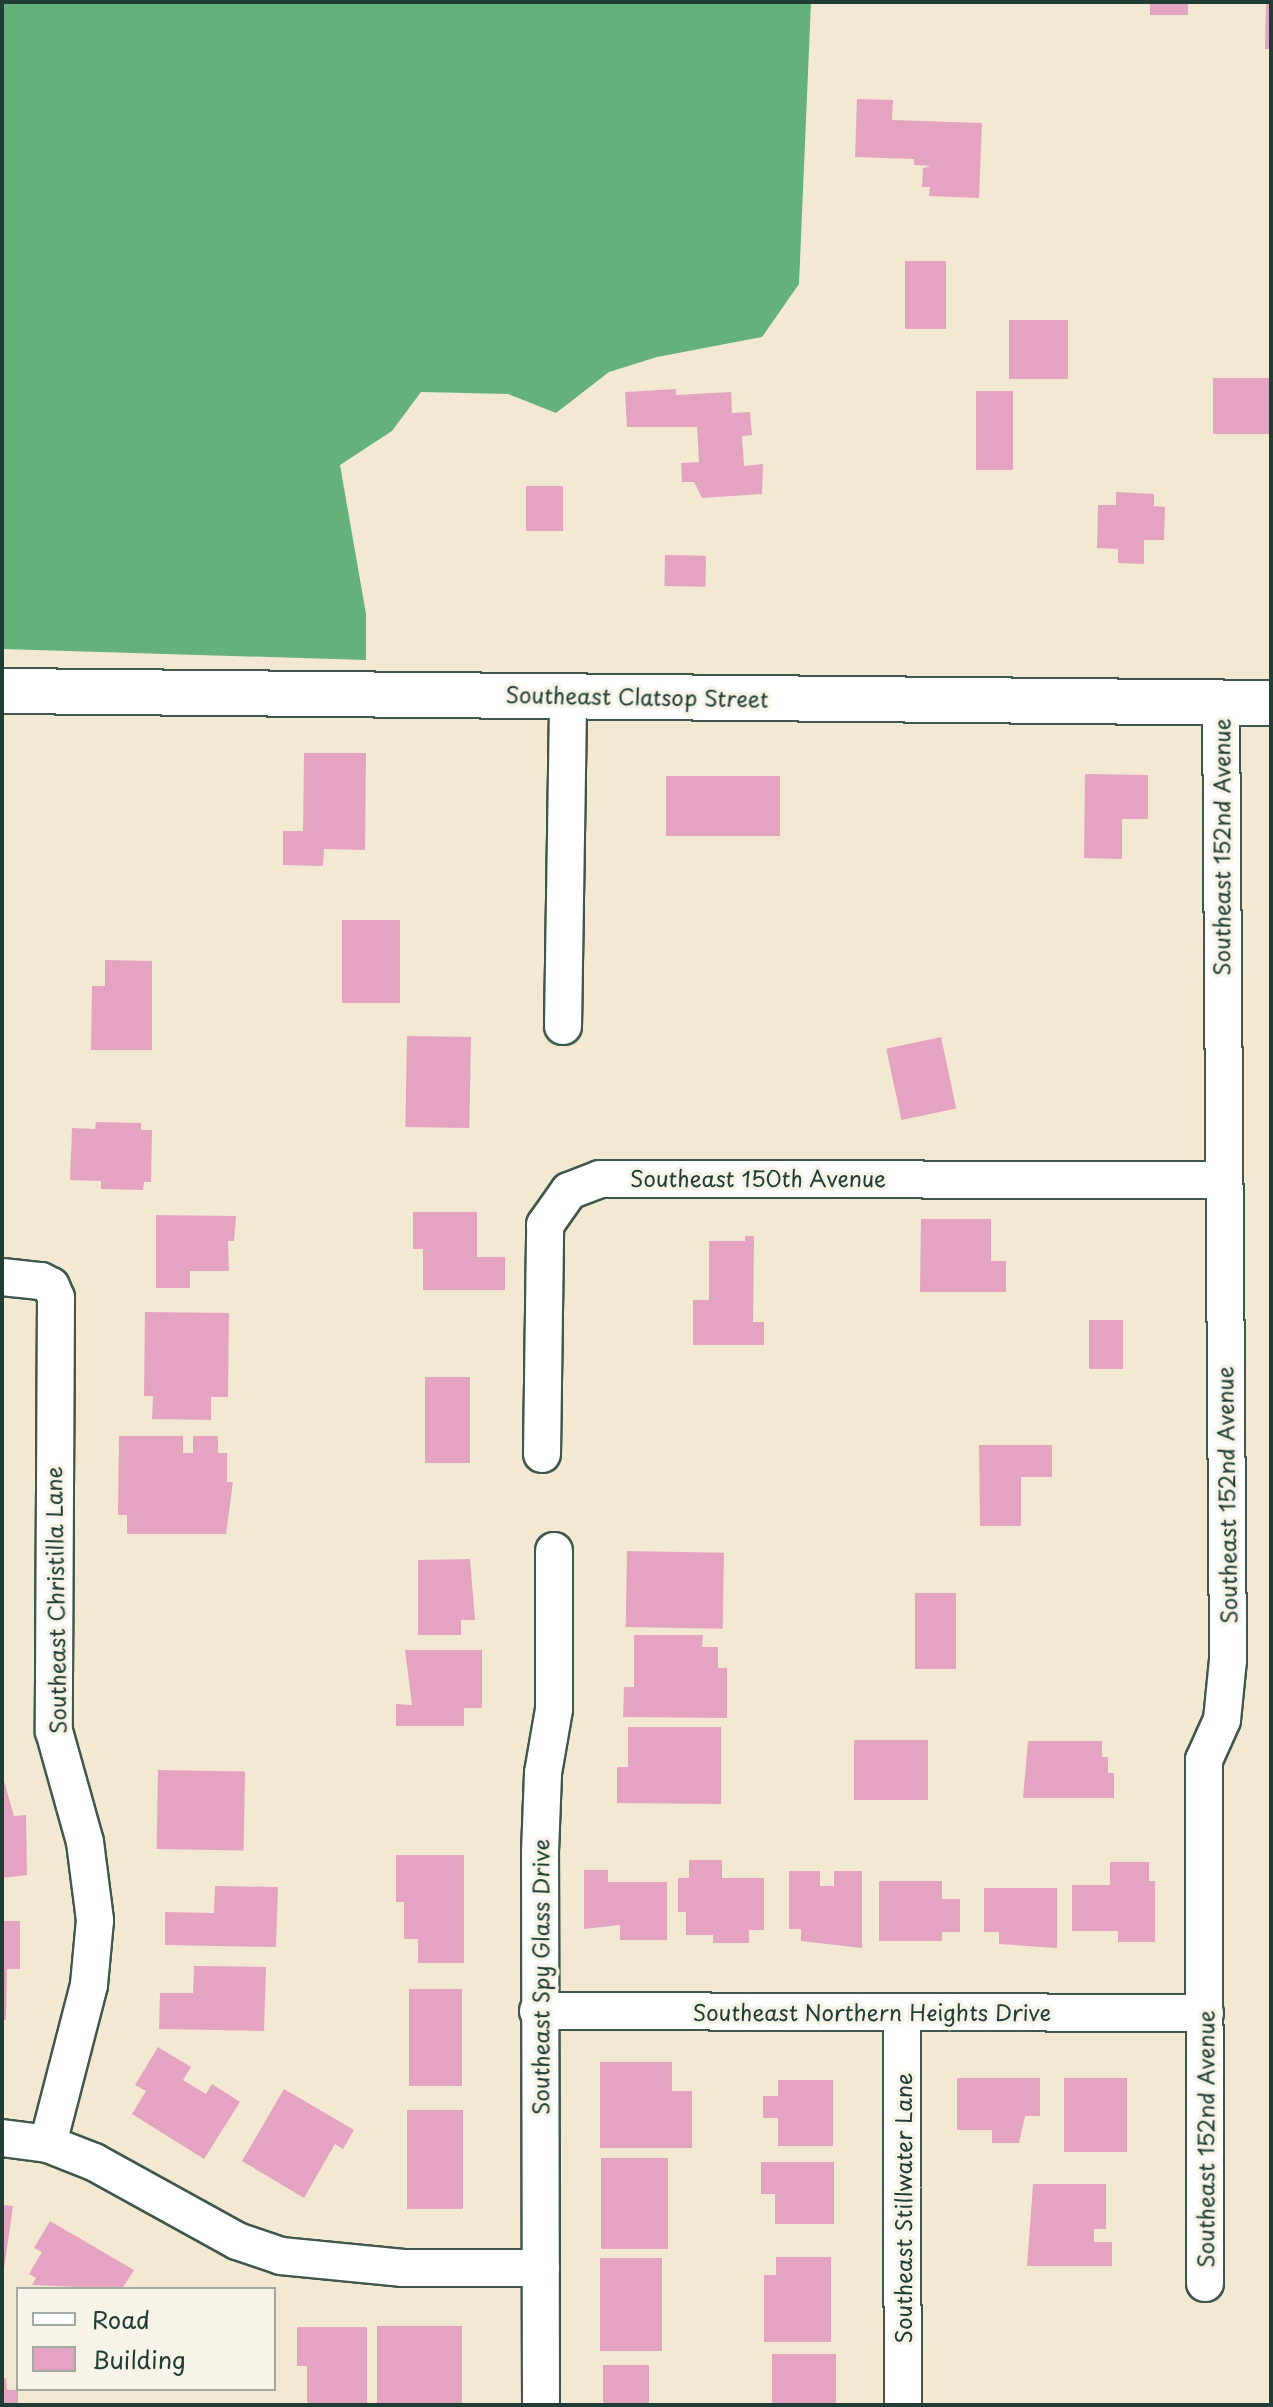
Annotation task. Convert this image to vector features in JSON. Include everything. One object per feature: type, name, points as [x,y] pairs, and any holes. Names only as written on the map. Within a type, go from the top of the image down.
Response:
[{"type":"street","name":"Southeast Clatsop Street","points":[[2,691],[1271,703]]},
{"type":"street","points":[[563,1026],[568,694]]},
{"type":"street","name":"Southeast 152nd Avenue","points":[[1205,2283],[1204,1760],[1222,1720],[1228,1660],[1222,1180],[1221,702]]},
{"type":"street","name":"Southeast 150th Avenue","points":[[542,1454],[545,1225],[569,1191],[589,1183],[850,1176],[1222,1180]]},
{"type":"street","name":"Southeast Christilla Lane","points":[[2,1277],[24,1277],[51,1286],[56,1312],[54,1731],[85,1842],[95,1920],[82,2018],[48,2144]]},
{"type":"street","name":"Southeast Spy Glass Drive","points":[[541,2405],[538,2011],[541,1811],[554,1709],[554,1551]]},
{"type":"street","name":"Southeast Northern Heights Drive","points":[[538,2011],[1205,2013]]},
{"type":"street","name":"Southeast Stillwater Lane","points":[[902,2012],[903,2405]]},
{"type":"street","points":[[2,2138],[48,2144],[94,2162],[237,2241],[281,2256],[403,2268],[541,2268]]},
{"type":"green space","points":[[2,2],[811,2],[799,284],[762,337],[657,357],[609,372],[556,413],[508,394],[421,392],[392,431],[340,465],[366,614],[366,660],[2,649]]},
{"type":"building","points":[[1150,2],[1188,2],[1188,15],[1150,15]]},
{"type":"building","points":[[1266,2],[1271,2],[1271,49],[1265,49]]},
{"type":"building","points":[[857,99],[893,100],[892,120],[982,123],[979,198],[929,196],[930,187],[922,187],[923,168],[931,166],[914,165],[914,159],[855,157]]},
{"type":"building","points":[[905,261],[946,261],[946,329],[905,329]]},
{"type":"building","points":[[1009,320],[1068,320],[1068,379],[1009,379]]},
{"type":"building","points":[[1213,378],[1271,378],[1271,434],[1213,434]]},
{"type":"building","points":[[676,389],[676,395],[731,392],[732,413],[750,412],[752,435],[742,436],[744,466],[763,464],[762,494],[702,498],[694,482],[682,482],[681,463],[699,462],[697,427],[627,427],[625,392]]},
{"type":"building","points":[[976,391],[1013,391],[1013,470],[976,470]]},
{"type":"building","points":[[526,486],[563,486],[563,531],[526,531]]},
{"type":"building","points":[[1116,492],[1154,494],[1154,506],[1165,507],[1164,540],[1144,540],[1144,564],[1118,563],[1118,549],[1097,548],[1098,505],[1116,505]]},
{"type":"building","points":[[665,555],[706,556],[705,587],[664,586]]},
{"type":"building","points":[[304,753],[366,753],[365,850],[324,849],[323,866],[283,865],[283,831],[303,831]]},
{"type":"building","points":[[1085,774],[1148,775],[1148,819],[1122,819],[1122,859],[1084,858]]},
{"type":"building","points":[[666,776],[780,776],[780,836],[666,836]]},
{"type":"building","points":[[342,920],[400,920],[400,1003],[342,1003]]},
{"type":"building","points":[[105,960],[152,961],[152,1050],[91,1050],[92,986],[105,986]]},
{"type":"building","points":[[407,1036],[471,1037],[469,1128],[405,1127]]},
{"type":"building","points":[[941,1037],[956,1108],[901,1120],[886,1049]]},
{"type":"building","points":[[96,1122],[141,1123],[141,1130],[152,1130],[151,1182],[144,1182],[143,1190],[101,1189],[101,1181],[70,1180],[72,1128],[95,1129]]},
{"type":"building","points":[[413,1212],[477,1212],[477,1257],[505,1257],[505,1290],[423,1290],[423,1249],[413,1249]]},
{"type":"building","points":[[156,1215],[236,1216],[234,1241],[228,1241],[229,1271],[190,1271],[190,1288],[156,1288]]},
{"type":"building","points":[[921,1219],[991,1219],[991,1261],[1006,1261],[1006,1292],[920,1292]]},
{"type":"building","points":[[745,1236],[754,1236],[753,1322],[764,1322],[764,1345],[693,1345],[693,1300],[709,1300],[709,1241],[745,1241]]},
{"type":"building","points":[[145,1312],[229,1313],[228,1397],[211,1397],[211,1420],[152,1419],[153,1396],[144,1396]]},
{"type":"building","points":[[1089,1320],[1123,1320],[1123,1369],[1089,1369]]},
{"type":"building","points":[[425,1377],[470,1377],[470,1463],[425,1463]]},
{"type":"building","points":[[119,1436],[183,1436],[183,1453],[193,1453],[193,1436],[218,1436],[218,1453],[227,1453],[227,1482],[233,1482],[226,1534],[127,1534],[127,1515],[118,1515]]},
{"type":"building","points":[[979,1445],[1052,1445],[1052,1477],[1021,1477],[1021,1526],[980,1526]]},
{"type":"building","points":[[627,1551],[724,1553],[723,1629],[626,1627]]},
{"type":"building","points":[[470,1559],[475,1620],[461,1620],[461,1635],[418,1635],[418,1560]]},
{"type":"building","points":[[915,1593],[956,1593],[956,1669],[915,1669]]},
{"type":"building","points":[[634,1635],[703,1635],[702,1647],[718,1647],[718,1668],[727,1668],[727,1718],[623,1717],[624,1687],[634,1687]]},
{"type":"building","points":[[405,1650],[482,1650],[482,1708],[464,1708],[464,1726],[396,1726],[396,1704],[412,1705]]},
{"type":"building","points":[[628,1727],[721,1727],[721,1804],[617,1803],[617,1767],[628,1767]]},
{"type":"building","points":[[854,1740],[928,1740],[928,1800],[854,1800]]},
{"type":"building","points":[[1028,1741],[1102,1741],[1102,1757],[1108,1757],[1108,1773],[1114,1773],[1114,1798],[1023,1798]]},
{"type":"building","points":[[158,1770],[245,1772],[244,1851],[157,1849]]},
{"type":"building","points":[[2,1774],[14,1816],[26,1815],[27,1875],[2,1878]]},
{"type":"building","points":[[396,1855],[464,1855],[464,1963],[418,1963],[418,1939],[404,1939],[404,1902],[396,1902]]},
{"type":"building","points":[[689,1860],[722,1860],[722,1878],[764,1878],[764,1930],[749,1930],[749,1943],[713,1943],[713,1935],[686,1935],[686,1912],[678,1912],[678,1878],[689,1878]]},
{"type":"building","points":[[1110,1862],[1149,1862],[1149,1881],[1155,1881],[1155,1942],[1118,1942],[1118,1931],[1072,1931],[1072,1885],[1110,1885]]},
{"type":"building","points":[[584,1870],[608,1870],[608,1882],[667,1882],[667,1940],[620,1940],[620,1925],[584,1929]]},
{"type":"building","points":[[789,1871],[820,1871],[820,1886],[834,1886],[834,1871],[862,1871],[862,1948],[801,1941],[801,1929],[789,1929]]},
{"type":"building","points":[[879,1881],[942,1881],[942,1899],[960,1899],[960,1932],[942,1932],[942,1941],[879,1941]]},
{"type":"building","points":[[215,1886],[278,1887],[276,1947],[165,1945],[165,1912],[214,1913]]},
{"type":"building","points":[[984,1888],[1057,1888],[1057,1948],[999,1944],[999,1932],[984,1932]]},
{"type":"building","points":[[2,1921],[20,1921],[20,1969],[7,1969],[6,2020],[2,2020]]},
{"type":"building","points":[[194,1966],[266,1967],[264,2031],[159,2029],[160,1993],[193,1993]]},
{"type":"building","points":[[409,1989],[462,1989],[462,2086],[409,2086]]},
{"type":"building","points":[[158,2047],[191,2067],[183,2080],[206,2094],[212,2084],[240,2102],[204,2159],[132,2114],[146,2091],[135,2085]]},
{"type":"building","points":[[600,2062],[672,2062],[672,2091],[692,2091],[692,2148],[600,2148]]},
{"type":"building","points":[[957,2078],[1040,2078],[1040,2116],[1025,2116],[1019,2143],[992,2143],[992,2130],[957,2130]]},
{"type":"building","points":[[1064,2078],[1127,2078],[1127,2152],[1064,2152]]},
{"type":"building","points":[[778,2080],[833,2080],[833,2146],[778,2146],[778,2118],[763,2118],[763,2096],[778,2096]]},
{"type":"building","points":[[284,2089],[354,2130],[343,2149],[335,2144],[304,2198],[242,2161]]},
{"type":"building","points":[[407,2110],[463,2110],[463,2209],[407,2209]]},
{"type":"building","points":[[601,2158],[668,2158],[668,2249],[601,2249]]},
{"type":"building","points":[[761,2162],[834,2162],[834,2224],[775,2224],[775,2194],[761,2194]]},
{"type":"building","points":[[1033,2184],[1106,2184],[1106,2229],[1094,2229],[1094,2242],[1112,2242],[1112,2266],[1027,2266]]},
{"type":"building","points":[[2,2205],[13,2206],[4,2269],[2,2269]]},
{"type":"building","points":[[50,2221],[134,2270],[123,2287],[32,2285],[36,2278],[29,2274],[42,2252],[34,2248]]},
{"type":"building","points":[[776,2257],[831,2257],[831,2342],[764,2342],[764,2275],[776,2275]]},
{"type":"building","points":[[600,2258],[662,2258],[662,2351],[600,2351]]},
{"type":"building","points":[[377,2326],[462,2326],[462,2405],[377,2405]]},
{"type":"building","points":[[297,2327],[367,2327],[367,2405],[307,2405],[307,2366],[297,2366]]},
{"type":"building","points":[[772,2354],[836,2354],[836,2405],[772,2405]]},
{"type":"building","points":[[603,2365],[649,2365],[649,2405],[603,2405]]},
{"type":"building","points":[[2,2378],[6,2378],[7,2390],[18,2391],[18,2405],[2,2405]]}]
